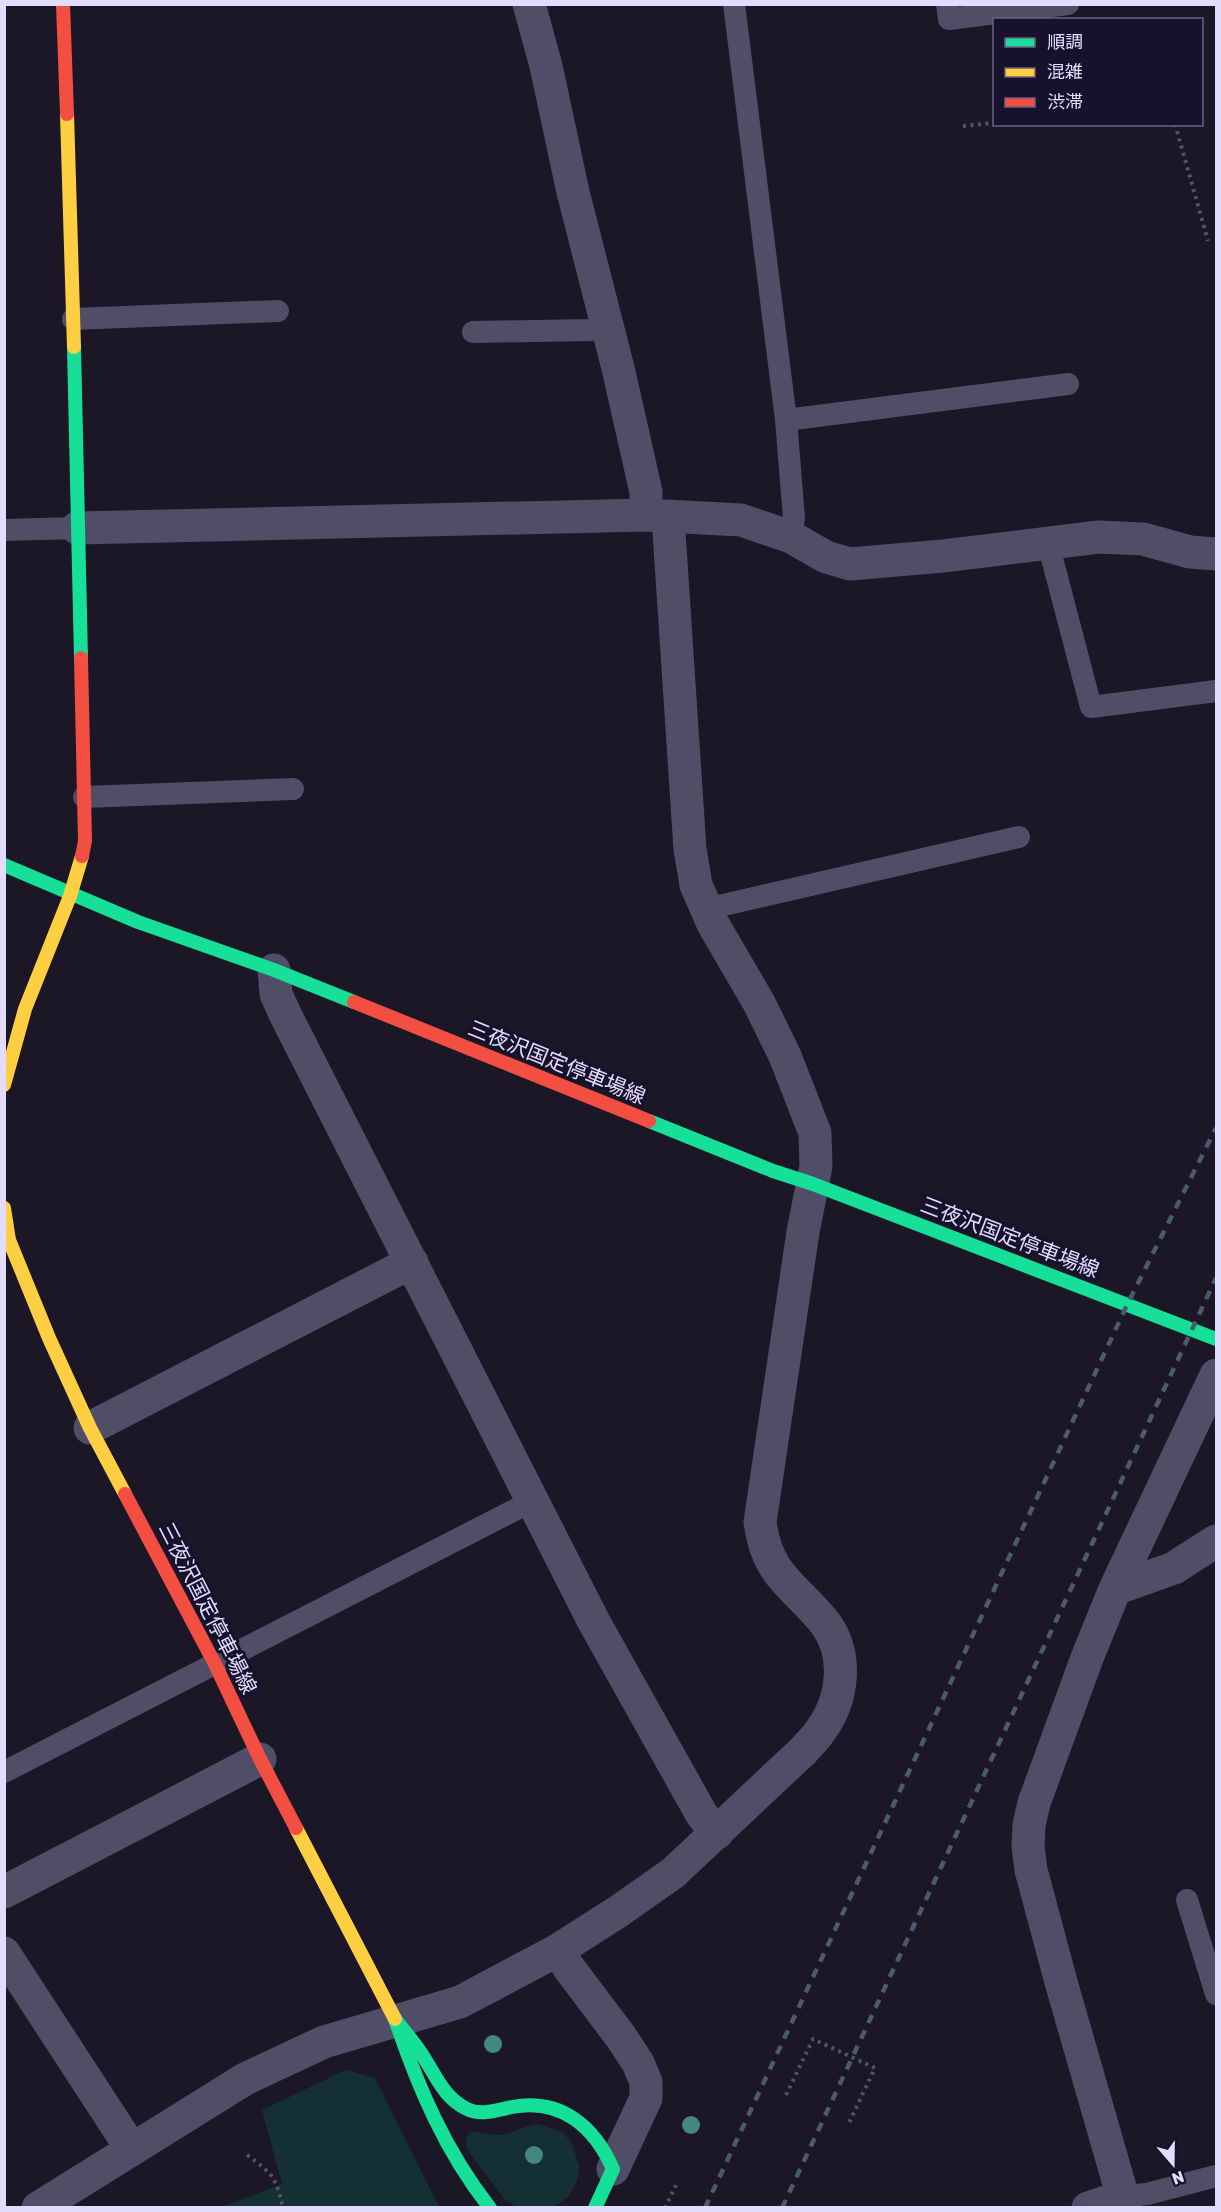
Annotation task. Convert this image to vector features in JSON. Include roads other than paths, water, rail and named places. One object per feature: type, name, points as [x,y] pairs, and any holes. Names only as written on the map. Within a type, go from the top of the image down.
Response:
[{"type":"main road","points":[[4,1085],[33,986],[80,869],[85,841],[74,319],[63,4]]},
{"type":"main road","name":"三夜沢国定停車場線","points":[[4,865],[70,895],[230,956],[274,970],[762,1167],[813,1184],[1216,1339]]},
{"type":"main road","name":"三夜沢国定停車場線","points":[[4,1208],[9,1240],[49,1338],[90,1428],[215,1664],[260,1759],[394,2019]]},
{"type":"main road","points":[[394,2019],[422,2055],[439,2086],[463,2107],[472,2111],[492,2112],[517,2106],[535,2106],[564,2113],[577,2120],[596,2136],[613,2169],[595,2208]]},
{"type":"main road","points":[[394,2019],[421,2092],[463,2170],[490,2208]]},
{"type":"street","points":[[41,2207],[131,2148],[254,2074],[324,2042],[394,2019],[460,2002],[558,1950],[674,1873],[803,1751],[822,1730],[836,1701],[841,1677],[835,1636],[787,1585],[774,1566],[762,1542],[760,1522],[803,1232],[816,1166],[814,1133],[785,1056],[759,1003],[713,924],[696,885],[690,849],[657,516],[646,492],[607,324],[573,192],[546,66],[529,4]]},
{"type":"street","points":[[78,528],[657,516],[741,520],[791,537],[826,557],[850,564],[943,556],[1099,537],[1143,539],[1190,552],[1216,554]]},
{"type":"street","points":[[274,970],[276,994],[286,1016],[594,1622],[702,1815],[717,1833]]},
{"type":"street","points":[[90,1428],[412,1262]]},
{"type":"street","points":[[1088,2208],[1125,2202],[1031,1870],[1028,1846],[1029,1825],[1034,1803],[1115,1589],[1216,1375]]},
{"type":"street","points":[[1115,1589],[1174,1568],[1216,1541]]},
{"type":"street","points":[[4,1892],[260,1759]]},
{"type":"street","points":[[558,1950],[568,1968],[621,2037],[638,2063],[646,2082],[646,2098],[613,2169]]},
{"type":"street","points":[[4,1953],[131,2148]]},
{"type":"lane","points":[[734,4],[786,420],[794,518],[791,537]]},
{"type":"lane","points":[[947,4],[949,19],[1068,4]]},
{"type":"lane","points":[[74,319],[278,311]]},
{"type":"lane","points":[[473,332],[591,330],[607,324]]},
{"type":"lane","points":[[786,420],[1068,384]]},
{"type":"lane","points":[[4,530],[78,528]]},
{"type":"lane","points":[[1048,543],[1092,707],[1216,692]]},
{"type":"lane","points":[[84,797],[293,789]]},
{"type":"lane","points":[[706,909],[1019,837]]},
{"type":"lane","points":[[4,1772],[534,1500]]},
{"type":"lane","points":[[1187,1900],[1216,1994]]},
{"type":"lane","points":[[1125,2202],[1216,2176]]},
{"type":"railway","points":[[705,2208],[1127,1305],[1216,1128]]},
{"type":"railway","points":[[782,2208],[1216,1278]]}]
